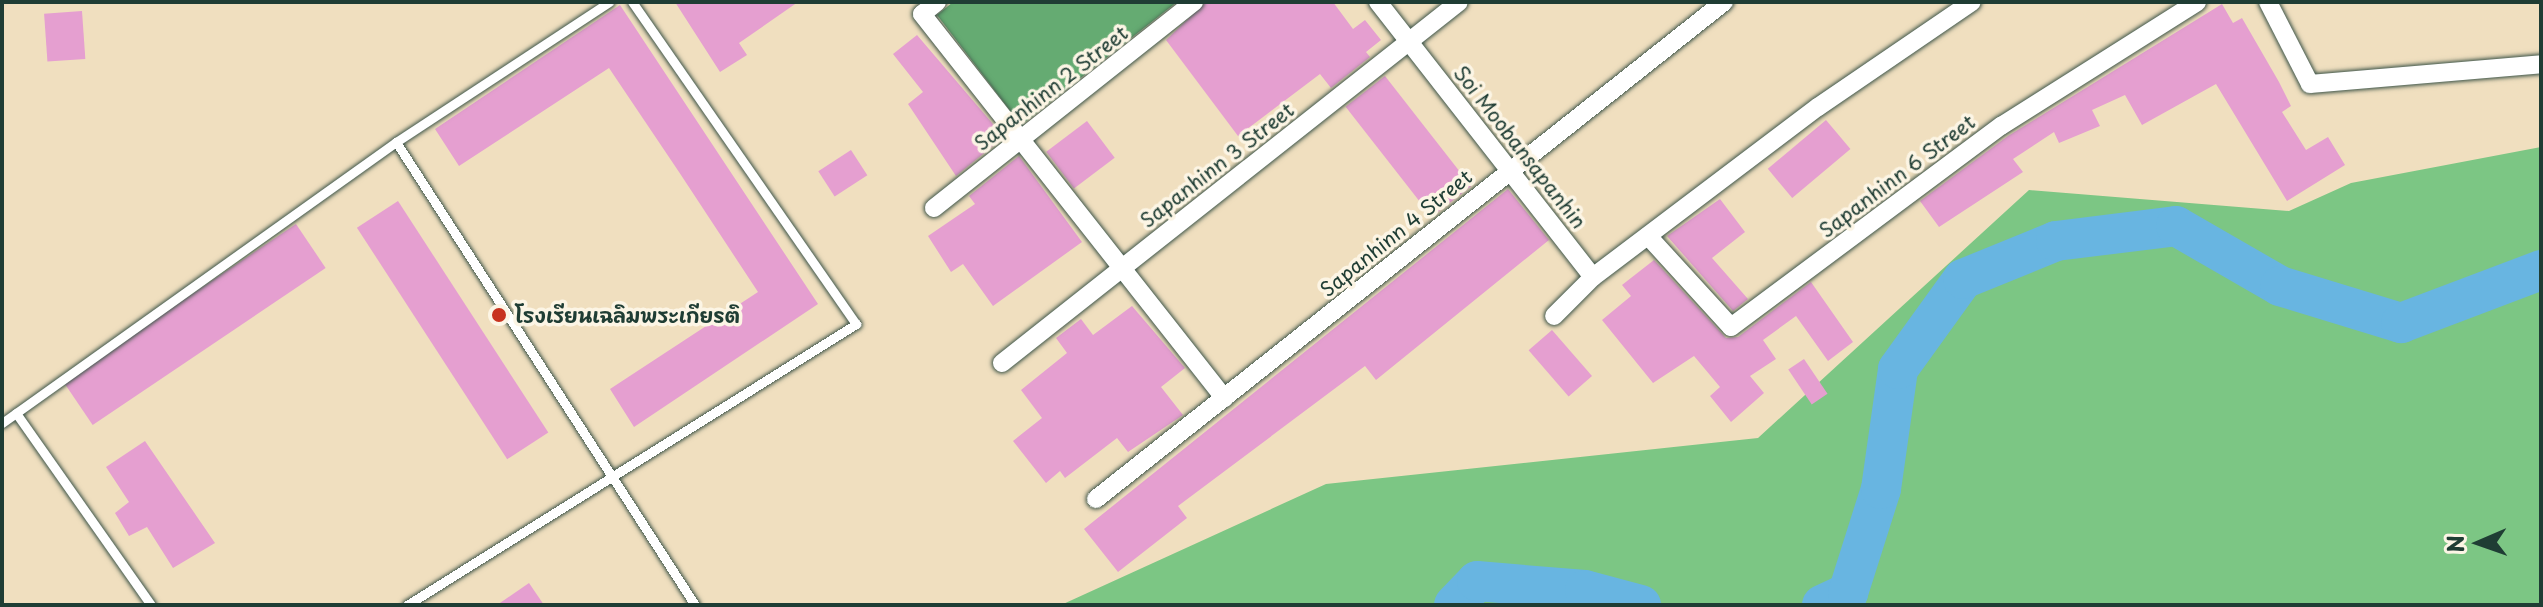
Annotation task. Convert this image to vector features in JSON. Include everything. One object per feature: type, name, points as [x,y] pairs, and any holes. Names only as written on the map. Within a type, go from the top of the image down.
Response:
[{"type":"street","points":[[937,2],[922,14],[1224,398]]},
{"type":"street","name":"Sapanhinn 2 Street","points":[[934,208],[1194,2]]},
{"type":"street","name":"Soi Moobansapanhin","points":[[1378,2],[1593,277]]},
{"type":"street","name":"Sapanhinn 3 Street","points":[[1002,363],[1459,2]]},
{"type":"street","name":"Sapanhinn 4 Street","points":[[1096,499],[1724,2]]},
{"type":"street","points":[[1554,316],[1593,277],[1818,107],[1972,2]]},
{"type":"street","name":"Sapanhinn 6 Street","points":[[1648,236],[1731,327],[2001,126],[2197,2]]},
{"type":"street","points":[[2268,2],[2310,84],[2541,64]]},
{"type":"lane","points":[[2,423],[396,142],[609,2]]},
{"type":"lane","points":[[407,605],[856,324],[632,2]]},
{"type":"lane","points":[[396,142],[695,605]]},
{"type":"lane","points":[[16,413],[151,605]]},
{"type":"green space","points":[[953,2],[1177,2],[1021,125],[937,15]]},
{"type":"green space","points":[[2541,147],[2541,605],[1061,605],[1326,484],[1758,438],[2029,190],[2289,211],[2351,183]]},
{"type":"building","points":[[675,2],[798,2],[739,43],[747,55],[720,72]]},
{"type":"building","points":[[1206,2],[1333,2],[1353,29],[1365,20],[1381,40],[1366,52],[1370,57],[1331,88],[1320,74],[1238,136],[1166,40]]},
{"type":"building","points":[[2222,4],[2233,23],[2242,18],[2279,82],[2291,106],[2282,112],[2306,150],[2328,137],[2345,165],[2287,201],[2216,84],[2142,125],[2125,95],[2092,110],[2100,126],[2059,143],[2054,132],[2013,159],[2023,172],[1939,227],[1920,201],[2008,136]]},
{"type":"building","points":[[620,5],[818,304],[634,427],[610,389],[758,292],[679,172],[609,68],[459,166],[435,129]]},
{"type":"building","points":[[82,11],[85,59],[47,62],[44,14]]},
{"type":"building","points":[[917,35],[1004,137],[956,176],[908,104],[923,92],[893,54]]},
{"type":"building","points":[[1385,76],[1471,186],[1432,217],[1346,107]]},
{"type":"building","points":[[1826,120],[1850,149],[1792,198],[1768,169]]},
{"type":"building","points":[[1087,121],[1115,158],[1074,188],[1046,152]]},
{"type":"building","points":[[851,150],[867,175],[835,196],[818,171]]},
{"type":"building","points":[[1019,156],[1082,242],[993,306],[963,264],[951,272],[928,236],[975,204],[969,196]]},
{"type":"building","points":[[1508,189],[1549,240],[1376,380],[1365,366],[1178,506],[1187,518],[1118,572],[1084,529]]},
{"type":"building","points":[[1720,199],[1745,232],[1712,258],[1748,299],[1733,311],[1667,236]]},
{"type":"building","points":[[398,201],[548,432],[507,459],[357,228]]},
{"type":"building","points":[[296,224],[326,268],[93,425],[63,381]]},
{"type":"building","points":[[1654,260],[1726,338],[1738,337],[1811,282],[1853,342],[1828,361],[1796,316],[1763,340],[1776,359],[1750,376],[1764,393],[1731,422],[1710,396],[1720,387],[1694,356],[1653,383],[1602,320],[1631,296],[1622,285]]},
{"type":"building","points":[[1132,306],[1185,368],[1161,387],[1183,415],[1128,452],[1117,438],[1065,478],[1060,471],[1046,483],[1013,441],[1042,418],[1021,390],[1067,353],[1056,338],[1081,319],[1093,335]]},
{"type":"building","points":[[1552,330],[1592,376],[1569,396],[1529,350]]},
{"type":"building","points":[[1804,359],[1827,394],[1812,404],[1788,370]]},
{"type":"building","points":[[145,441],[215,543],[173,568],[147,527],[129,536],[115,513],[129,502],[106,467]]},
{"type":"building","points":[[529,583],[544,605],[497,605]]},
{"type":"waterway","points":[[1822,605],[1848,593],[1881,489],[1898,369],[1963,279],[2056,241],[2176,226],[2280,286],[2401,323],[2541,270]]},
{"type":"waterway","points":[[1454,605],[1477,581],[1585,590],[1641,605]]},
{"type":"place","name":"โรงเรียนเฉลิมพระเกียรติ","points":[[499,315]]}]
